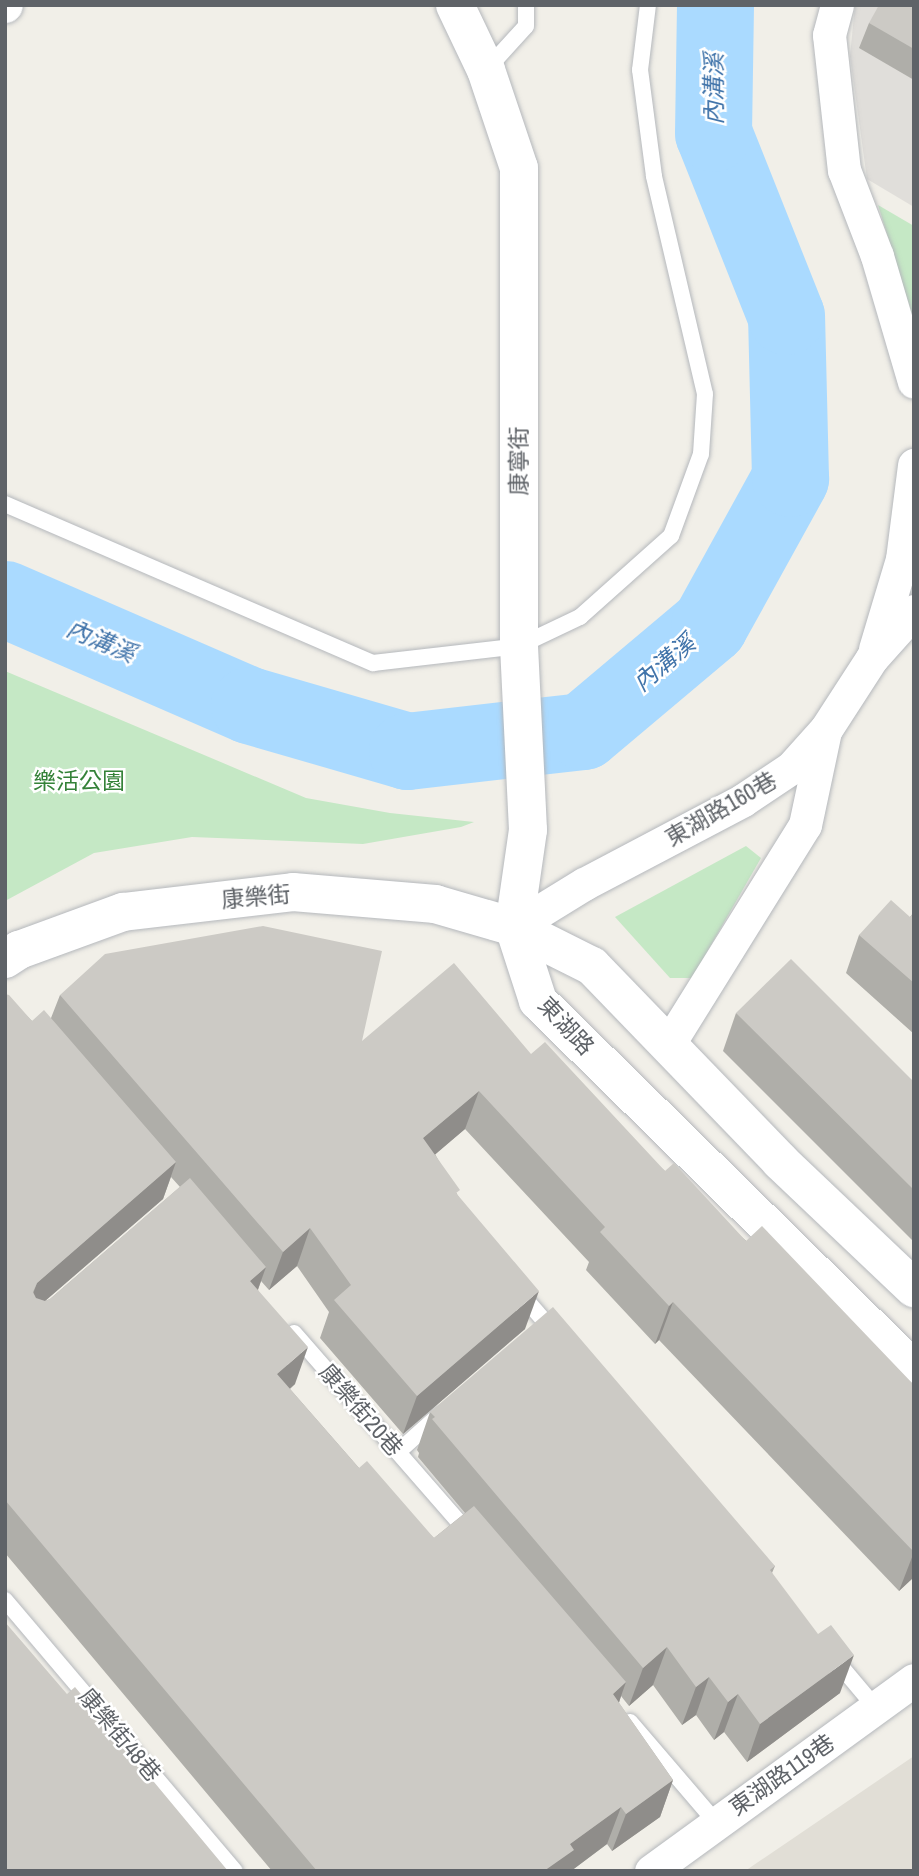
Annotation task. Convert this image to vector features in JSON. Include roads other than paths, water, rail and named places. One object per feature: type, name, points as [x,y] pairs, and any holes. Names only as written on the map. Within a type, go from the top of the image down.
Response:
[{"type":"street","name":"康寧街","points":[[455,5],[486,70],[519,168],[519,646],[528,830],[514,928]]},
{"type":"street","points":[[837,5],[829,35],[844,170],[877,256],[914,383]]},
{"type":"street","points":[[872,659],[902,559],[914,465]]},
{"type":"street","name":"東湖路160巷","points":[[514,928],[584,884],[753,794],[792,768],[826,729],[872,659],[914,611]]},
{"type":"street","points":[[668,1045],[805,825],[826,729]]},
{"type":"street","name":"康樂街","points":[[5,959],[19,950],[123,912],[293,892],[435,904],[514,928]]},
{"type":"street","points":[[514,928],[592,966],[780,1161],[914,1288]]},
{"type":"street","name":"東湖路","points":[[514,928],[538,1001],[914,1370]]},
{"type":"street","name":"東湖路119巷","points":[[651,1871],[715,1821],[914,1680]]},
{"type":"lane","points":[[486,70],[526,26],[526,5]]},
{"type":"lane","points":[[5,504],[373,663],[519,646],[580,618],[671,536],[701,454],[705,394],[654,176],[640,70],[648,5]]},
{"type":"lane","points":[[511,1283],[542,1328],[565,1345]]},
{"type":"lane","name":"康樂街20巷","points":[[279,1316],[480,1547]]},
{"type":"lane","points":[[398,1452],[448,1407]]},
{"type":"lane","name":"康樂街48巷","points":[[5,1600],[235,1871]]},
{"type":"lane","points":[[818,1640],[877,1708]]},
{"type":"lane","points":[[616,1705],[715,1821]]},
{"type":"waterway","name":"內溝溪","points":[[5,599],[249,705],[407,751],[583,731],[709,625],[790,478],[786,316],[713,133],[715,5]]},
{"type":"park label","name":"樂活公園","points":[[79,781]]}]
